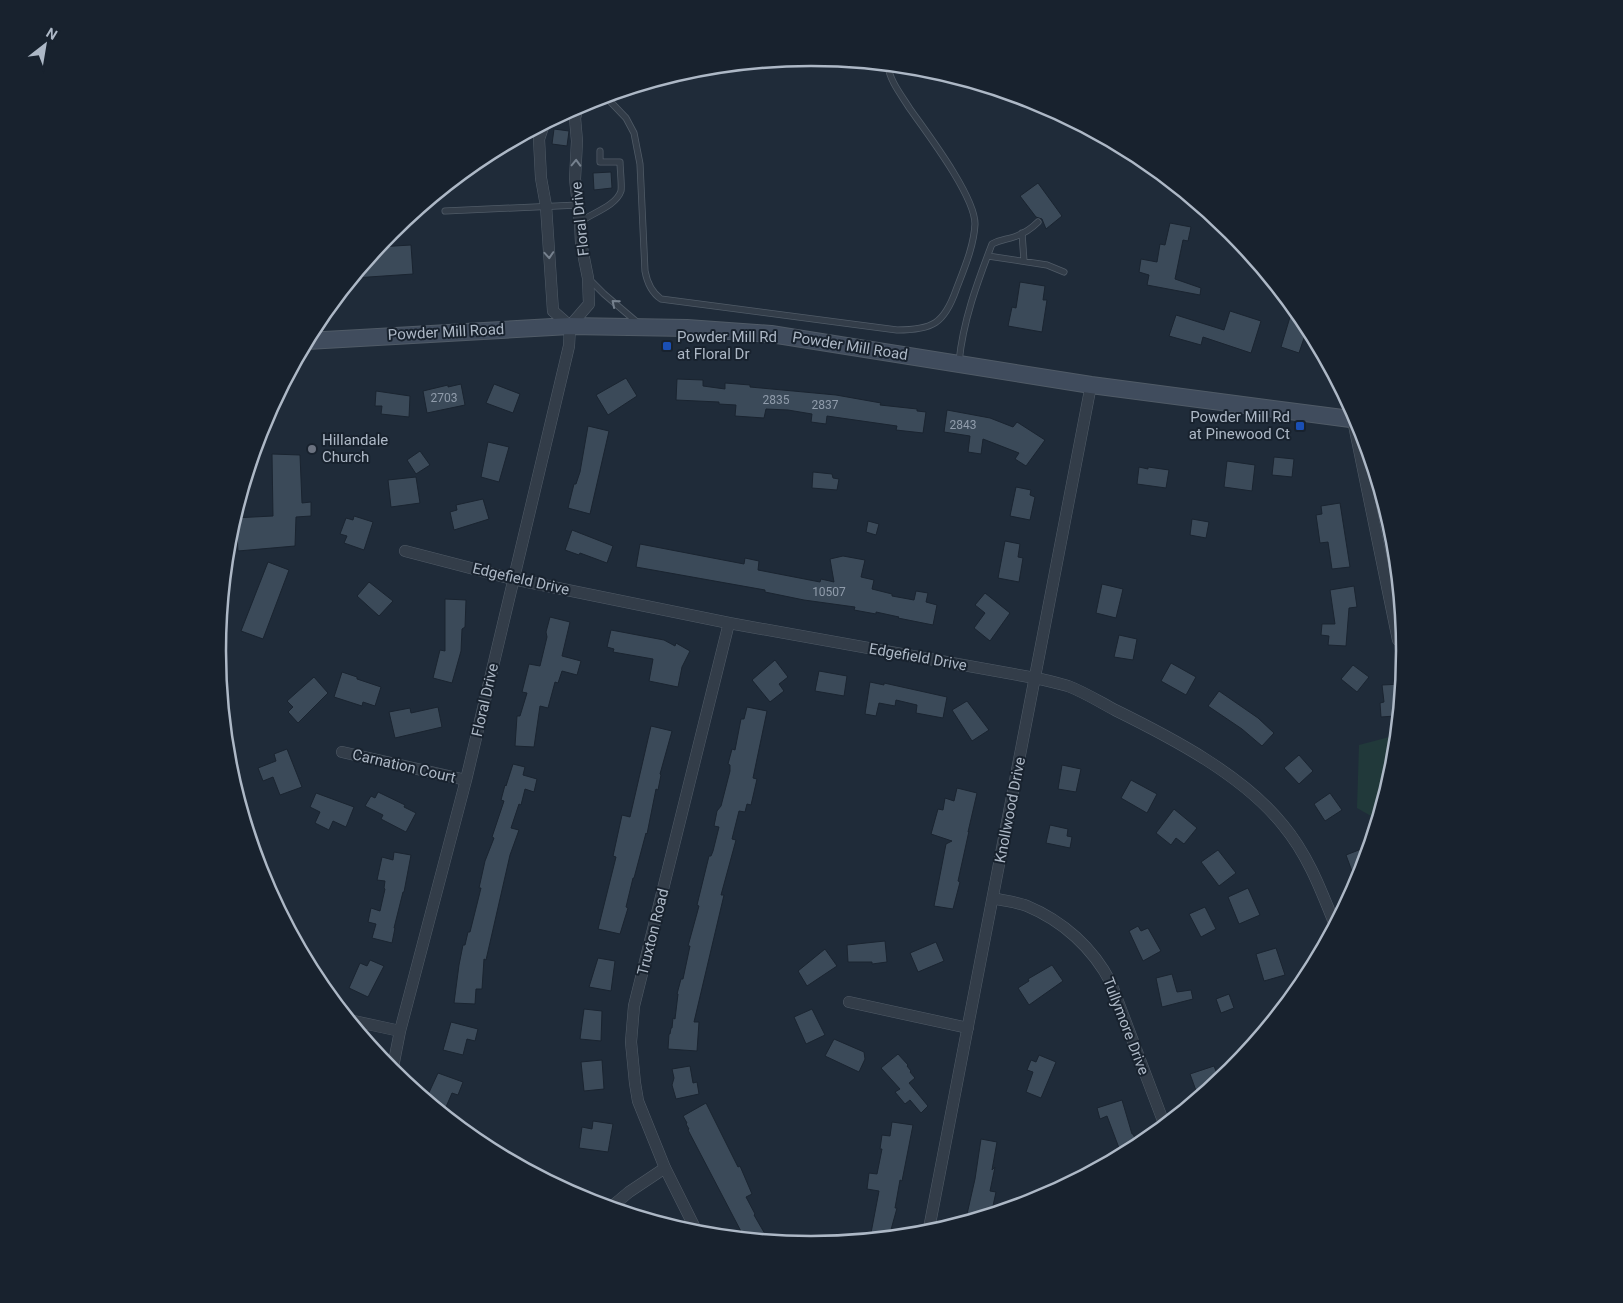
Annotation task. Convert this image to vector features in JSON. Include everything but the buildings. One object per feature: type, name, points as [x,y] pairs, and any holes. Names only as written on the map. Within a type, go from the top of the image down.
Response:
[{"type":"main road","name":"Powder Mill Road","points":[[316,340],[570,326],[687,328],[771,334],[1091,385],[1348,419]]},
{"type":"street","name":"Floral Drive","points":[[394,1061],[400,1031],[466,780],[569,346],[570,326],[589,304],[588,278],[580,243],[580,222],[575,179],[577,141],[575,117]]},
{"type":"street","points":[[541,133],[539,139],[541,178],[546,206],[552,311],[570,326]]},
{"type":"street","name":"Knollwood Drive","points":[[930,1225],[1091,385]]},
{"type":"street","points":[[1363,454],[1396,628]]},
{"type":"street","name":"Edgefield Drive","points":[[405,551],[513,579],[729,624],[1035,678],[1069,686],[1150,727],[1246,788],[1278,819],[1304,854],[1317,879],[1332,918]]},
{"type":"street","name":"Truxton Road","points":[[694,1225],[665,1168],[638,1101],[631,1028],[634,1006],[729,624]]},
{"type":"street","name":"Carnation Court","points":[[342,752],[466,780]]},
{"type":"street","name":"Tullymore Drive","points":[[994,898],[1026,906],[1061,923],[1099,961],[1111,982],[1163,1120]]},
{"type":"street","points":[[849,1002],[968,1028]]},
{"type":"street","points":[[359,1022],[400,1031]]},
{"type":"street","points":[[616,1203],[665,1168]]},
{"type":"lane","points":[[611,102],[626,118],[634,133],[640,164],[645,271],[647,281],[655,295],[662,299],[897,330],[915,330],[926,328],[933,324],[951,304],[969,254],[975,225],[974,214],[965,193],[936,146],[901,96],[889,71]]},
{"type":"lane","points":[[580,222],[591,214],[607,208],[620,191],[620,162],[600,162],[600,151]]},
{"type":"lane","points":[[445,211],[578,205]]},
{"type":"lane","points":[[959,364],[961,338],[966,318],[992,244],[1029,230],[1038,222]]},
{"type":"lane","points":[[1022,233],[1024,261]]},
{"type":"lane","points":[[988,256],[1047,264],[1064,272]]},
{"type":"lane","points":[[588,278],[604,294],[644,327]]},
{"type":"green space","points":[[1391,737],[1386,766],[1373,817],[1357,808],[1359,745]]},
{"type":"place","name":"Powder Mill Rd at Floral Dr","points":[[667,346]]},
{"type":"place","name":"Powder Mill Rd at Pinewood Ct","points":[[1300,426]]},
{"type":"place","name":"Hillandale Church","points":[[312,449]]}]
